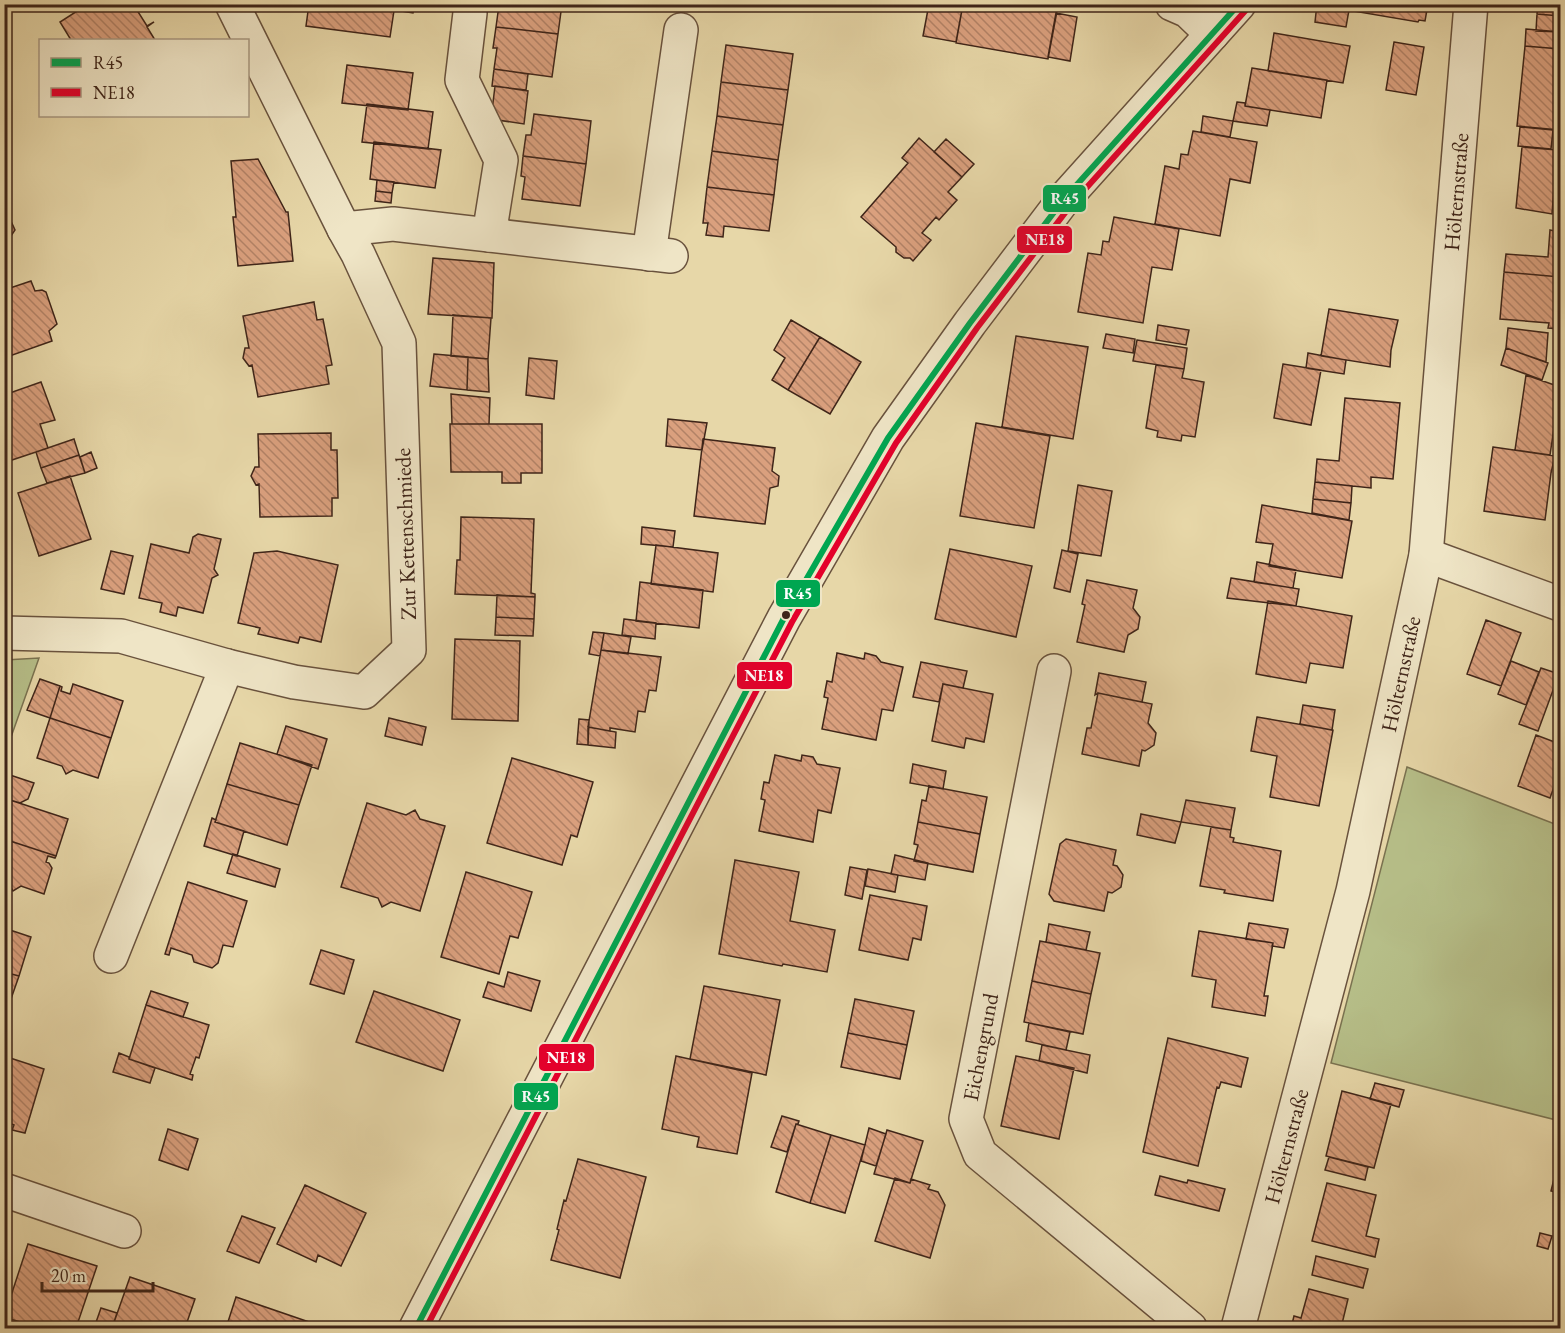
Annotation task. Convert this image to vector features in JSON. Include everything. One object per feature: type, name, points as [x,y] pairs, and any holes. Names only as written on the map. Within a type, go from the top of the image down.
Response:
[{"type":"street","name":"Zur Kettenschmiede","points":[[4,633],[121,636],[294,682],[364,692],[409,650],[399,343],[358,254],[232,4]]},
{"type":"street","points":[[1172,4],[1188,11],[1212,34]]},
{"type":"street","points":[[416,1329],[784,618],[888,438],[970,323],[1064,200],[1239,4]]},
{"type":"street","name":"Hölternstraße","points":[[1238,1329],[1353,891],[1426,555],[1471,4]]},
{"type":"street","points":[[470,13],[462,80],[501,160],[489,235]]},
{"type":"street","points":[[344,229],[393,224],[660,255],[681,30]]},
{"type":"street","points":[[1426,555],[1560,604]]},
{"type":"street","points":[[111,956],[227,666]]},
{"type":"street","name":"Eichengrund","points":[[1054,671],[966,1119],[980,1154],[1190,1329]]},
{"type":"street","points":[[4,1191],[124,1231]]},
{"type":"green space","points":[[39,658],[5,754],[5,660]]},
{"type":"green space","points":[[1407,767],[1560,826],[1560,1121],[1331,1063]]},
{"type":"building","points":[[88,4],[137,4],[135,7],[147,26],[154,22],[147,27],[154,39],[70,39],[60,22]]},
{"type":"building","points":[[309,4],[395,4],[390,37],[306,26]]},
{"type":"building","points":[[395,4],[415,4],[413,13],[394,10]]},
{"type":"building","points":[[562,4],[558,34],[496,27],[499,5]]},
{"type":"building","points":[[785,4],[807,4],[799,10],[784,9]]},
{"type":"building","points":[[835,4],[868,4],[868,9],[851,6],[845,10],[838,9]]},
{"type":"building","points":[[929,4],[963,4],[956,42],[923,36]]},
{"type":"building","points":[[963,4],[1018,4],[1057,11],[1048,59],[956,43]]},
{"type":"building","points":[[1317,4],[1348,4],[1346,27],[1315,22]]},
{"type":"building","points":[[1348,4],[1428,4],[1425,21],[1419,20],[1418,22],[1347,10]]},
{"type":"building","points":[[1538,4],[1560,4],[1560,16],[1537,14]]},
{"type":"building","points":[[1056,13],[1077,17],[1070,61],[1048,57]]},
{"type":"building","points":[[1537,14],[1560,16],[1560,32],[1536,31]]},
{"type":"building","points":[[496,27],[558,34],[552,77],[494,69],[497,48],[493,48]]},
{"type":"building","points":[[1526,29],[1560,32],[1560,49],[1525,46]]},
{"type":"building","points":[[1274,33],[1350,46],[1343,83],[1268,71]]},
{"type":"building","points":[[1394,42],[1424,47],[1416,95],[1386,90]]},
{"type":"building","points":[[726,45],[793,54],[788,90],[721,82]]},
{"type":"building","points":[[1525,46],[1560,49],[1560,130],[1517,126]]},
{"type":"building","points":[[347,65],[413,73],[408,110],[342,103]]},
{"type":"building","points":[[1252,68],[1327,80],[1321,118],[1245,106]]},
{"type":"building","points":[[494,69],[528,74],[526,90],[492,86]]},
{"type":"building","points":[[721,82],[788,90],[783,125],[717,116]]},
{"type":"building","points":[[495,86],[528,91],[524,124],[491,119]]},
{"type":"building","points":[[1237,102],[1245,103],[1245,106],[1270,110],[1267,126],[1233,121]]},
{"type":"building","points":[[367,104],[433,112],[428,149],[362,142]]},
{"type":"building","points":[[534,114],[591,121],[586,164],[523,156],[526,135],[531,135]]},
{"type":"building","points":[[717,116],[783,125],[778,160],[712,151]]},
{"type":"building","points":[[1203,116],[1233,121],[1230,137],[1201,132]]},
{"type":"building","points":[[1520,127],[1553,130],[1551,149],[1518,146]]},
{"type":"building","points":[[1193,131],[1257,142],[1250,183],[1230,179],[1220,236],[1155,224],[1165,166],[1179,169],[1181,154],[1188,155]]},
{"type":"building","points":[[919,138],[962,177],[948,192],[957,200],[939,220],[936,217],[922,233],[931,240],[913,261],[896,252],[896,247],[861,217],[908,163],[902,158]]},
{"type":"building","points":[[946,139],[974,164],[962,177],[934,152]]},
{"type":"building","points":[[374,142],[441,150],[435,188],[370,179]]},
{"type":"building","points":[[1522,147],[1557,150],[1552,214],[1516,208]]},
{"type":"building","points":[[712,151],[778,160],[774,195],[707,187]]},
{"type":"building","points":[[523,156],[586,164],[580,206],[522,199],[525,177],[521,176]]},
{"type":"building","points":[[258,159],[288,212],[293,261],[238,266],[231,161]]},
{"type":"building","points":[[377,180],[394,182],[392,193],[376,191]]},
{"type":"building","points":[[707,187],[774,195],[769,231],[724,226],[723,237],[706,235],[708,223],[703,223]]},
{"type":"building","points":[[376,191],[392,193],[391,203],[375,201]]},
{"type":"building","points":[[4,206],[15,230],[7,238],[11,248],[4,251]]},
{"type":"building","points":[[1114,217],[1179,229],[1172,270],[1152,267],[1143,323],[1078,312],[1088,253],[1101,255],[1103,241],[1109,242]]},
{"type":"building","points":[[1550,230],[1560,232],[1560,277],[1504,272],[1506,254],[1548,257]]},
{"type":"building","points":[[433,258],[494,263],[492,318],[428,314]]},
{"type":"building","points":[[1504,272],[1560,277],[1560,329],[1548,328],[1549,323],[1500,319]]},
{"type":"building","points":[[31,281],[35,291],[46,292],[57,324],[49,331],[52,341],[4,358],[4,290]]},
{"type":"building","points":[[314,302],[317,320],[323,319],[332,365],[326,366],[329,384],[258,397],[252,365],[249,366],[243,358],[245,348],[249,348],[243,316]]},
{"type":"building","points":[[1329,309],[1398,320],[1391,350],[1390,367],[1321,356]]},
{"type":"building","points":[[453,315],[491,318],[488,359],[451,356]]},
{"type":"building","points":[[791,320],[820,337],[788,390],[772,380],[785,358],[774,350]]},
{"type":"building","points":[[1158,325],[1189,330],[1186,345],[1156,340]]},
{"type":"building","points":[[1508,328],[1548,333],[1546,362],[1506,348]]},
{"type":"building","points":[[1106,334],[1135,339],[1133,353],[1103,348]]},
{"type":"building","points":[[1016,336],[1088,347],[1073,439],[1002,427]]},
{"type":"building","points":[[820,337],[861,362],[830,414],[788,390]]},
{"type":"building","points":[[1137,340],[1187,348],[1184,369],[1133,361]]},
{"type":"building","points":[[1506,348],[1548,363],[1542,380],[1501,365]]},
{"type":"building","points":[[1308,353],[1346,360],[1344,374],[1306,368]]},
{"type":"building","points":[[434,354],[468,357],[467,390],[430,386]]},
{"type":"building","points":[[468,357],[488,359],[489,392],[467,390]]},
{"type":"building","points":[[529,358],[557,361],[554,399],[526,395]]},
{"type":"building","points":[[1283,364],[1321,370],[1311,425],[1274,418]]},
{"type":"building","points":[[1156,365],[1184,369],[1182,378],[1204,382],[1195,437],[1182,435],[1181,441],[1157,437],[1158,431],[1146,428]]},
{"type":"building","points":[[1526,375],[1560,387],[1550,455],[1515,450]]},
{"type":"building","points":[[41,382],[55,420],[40,424],[48,448],[9,461],[4,447],[4,395]]},
{"type":"building","points":[[451,394],[490,398],[489,424],[452,424]]},
{"type":"building","points":[[1345,398],[1400,403],[1393,479],[1371,477],[1371,488],[1315,482],[1317,459],[1339,461]]},
{"type":"building","points":[[668,419],[707,423],[702,450],[666,446]]},
{"type":"building","points":[[976,423],[1050,436],[1034,528],[960,516]]},
{"type":"building","points":[[450,424],[542,424],[542,473],[521,473],[521,483],[502,483],[502,472],[451,472]]},
{"type":"building","points":[[331,433],[331,450],[337,450],[338,498],[332,498],[332,516],[260,517],[259,484],[256,485],[251,476],[255,467],[259,467],[258,434]]},
{"type":"building","points":[[74,439],[79,455],[41,468],[36,452]]},
{"type":"building","points":[[703,439],[775,448],[772,471],[779,476],[778,486],[770,488],[765,524],[694,516]]},
{"type":"building","points":[[1493,447],[1555,456],[1545,520],[1484,511]]},
{"type":"building","points":[[91,452],[97,468],[85,473],[80,457]]},
{"type":"building","points":[[79,455],[85,473],[47,483],[41,468]]},
{"type":"building","points":[[70,476],[91,539],[39,556],[18,493]]},
{"type":"building","points":[[1315,482],[1352,486],[1351,503],[1313,499]]},
{"type":"building","points":[[1078,485],[1112,491],[1101,556],[1068,551]]},
{"type":"building","points":[[1313,499],[1351,503],[1349,520],[1312,513]]},
{"type":"building","points":[[1262,505],[1352,521],[1342,578],[1269,566],[1273,544],[1256,542]]},
{"type":"building","points":[[461,517],[534,519],[531,593],[535,594],[535,597],[455,594],[457,560],[460,560]]},
{"type":"building","points":[[642,527],[675,531],[673,547],[641,544]]},
{"type":"building","points":[[198,534],[221,539],[214,569],[218,575],[212,578],[203,613],[178,607],[176,616],[160,612],[162,603],[139,598],[151,544],[189,553],[193,537]]},
{"type":"building","points":[[656,545],[718,553],[713,592],[651,584]]},
{"type":"building","points":[[950,549],[1032,566],[1016,637],[935,619]]},
{"type":"building","points":[[1062,550],[1078,554],[1070,592],[1054,588]]},
{"type":"building","points":[[111,551],[133,556],[124,594],[101,589]]},
{"type":"building","points":[[277,551],[338,565],[321,642],[300,637],[298,643],[258,634],[260,628],[238,623],[254,553]]},
{"type":"building","points":[[1257,562],[1296,570],[1293,588],[1254,582]]},
{"type":"building","points":[[1231,578],[1299,589],[1296,606],[1227,598]]},
{"type":"building","points":[[1087,580],[1137,590],[1133,608],[1140,617],[1138,629],[1128,635],[1124,652],[1077,642],[1085,605],[1082,604]]},
{"type":"building","points":[[640,582],[703,590],[699,628],[636,621]]},
{"type":"building","points":[[497,595],[535,597],[534,619],[496,617]]},
{"type":"building","points":[[1268,601],[1352,616],[1343,668],[1310,663],[1306,683],[1256,674]]},
{"type":"building","points":[[496,617],[534,619],[533,636],[495,635]]},
{"type":"building","points":[[624,619],[656,623],[655,639],[622,635]]},
{"type":"building","points":[[1486,620],[1521,633],[1501,686],[1467,674]]},
{"type":"building","points":[[593,632],[604,633],[600,656],[589,654]]},
{"type":"building","points":[[604,633],[631,637],[628,654],[601,650]]},
{"type":"building","points":[[455,639],[520,641],[518,721],[452,719]]},
{"type":"building","points":[[601,650],[661,657],[656,691],[649,690],[645,712],[638,711],[635,732],[588,727]]},
{"type":"building","points":[[837,653],[864,659],[865,653],[876,656],[881,662],[903,667],[893,711],[882,709],[876,740],[822,729],[828,698],[824,697],[827,681],[832,682]]},
{"type":"building","points":[[1511,661],[1539,672],[1526,705],[1498,694]]},
{"type":"building","points":[[921,662],[967,671],[963,688],[943,684],[939,702],[913,697]]},
{"type":"building","points":[[1541,668],[1559,674],[1538,731],[1519,724]]},
{"type":"building","points":[[1099,673],[1146,682],[1142,702],[1098,693],[1095,695]]},
{"type":"building","points":[[40,679],[60,686],[50,718],[27,710]]},
{"type":"building","points":[[73,684],[123,701],[111,738],[50,718],[60,686],[61,691],[70,694]]},
{"type":"building","points":[[943,684],[993,694],[984,742],[966,738],[964,748],[932,741]]},
{"type":"building","points":[[1098,693],[1152,704],[1148,723],[1156,733],[1154,745],[1145,751],[1142,750],[1139,766],[1082,754],[1087,728],[1091,728]]},
{"type":"building","points":[[1303,705],[1335,710],[1332,730],[1300,724]]},
{"type":"building","points":[[1257,717],[1333,730],[1319,806],[1270,797],[1277,756],[1251,751]]},
{"type":"building","points":[[50,718],[111,738],[98,778],[73,770],[66,774],[62,766],[37,758]]},
{"type":"building","points":[[389,718],[426,727],[422,745],[385,736]]},
{"type":"building","points":[[579,719],[589,720],[588,745],[577,744]]},
{"type":"building","points":[[286,726],[327,739],[318,769],[277,754]]},
{"type":"building","points":[[588,727],[616,732],[615,748],[588,745]]},
{"type":"building","points":[[1536,735],[1560,744],[1560,770],[1550,798],[1518,786]]},
{"type":"building","points":[[240,743],[312,765],[299,805],[227,784]]},
{"type":"building","points":[[775,755],[801,761],[802,755],[813,757],[817,764],[840,768],[831,813],[818,810],[813,842],[759,831],[765,800],[761,799],[764,782],[769,783]]},
{"type":"building","points":[[512,758],[593,782],[577,837],[571,835],[562,865],[487,843]]},
{"type":"building","points":[[913,764],[946,771],[943,789],[910,783]]},
{"type":"building","points":[[4,773],[34,783],[28,799],[20,803],[10,800],[5,813]]},
{"type":"building","points":[[227,784],[299,805],[287,845],[215,822]]},
{"type":"building","points":[[929,786],[987,797],[980,834],[918,822],[922,800],[926,801]]},
{"type":"building","points":[[10,800],[68,819],[56,856],[4,839],[4,815]]},
{"type":"building","points":[[1186,800],[1235,808],[1231,830],[1181,822]]},
{"type":"building","points":[[367,803],[406,815],[415,810],[420,819],[445,826],[420,911],[391,902],[382,907],[378,898],[341,887]]},
{"type":"building","points":[[1141,814],[1181,822],[1175,843],[1137,835]]},
{"type":"building","points":[[212,818],[216,820],[215,822],[244,831],[237,856],[204,846]]},
{"type":"building","points":[[918,822],[980,834],[973,872],[914,861],[918,845],[914,844]]},
{"type":"building","points":[[1211,827],[1231,830],[1230,837],[1234,838],[1233,842],[1281,851],[1273,901],[1224,893],[1225,890],[1200,886]]},
{"type":"building","points":[[4,839],[56,856],[55,858],[48,856],[46,862],[52,868],[44,894],[21,886],[13,891],[8,882],[4,881]]},
{"type":"building","points":[[1066,839],[1116,850],[1113,865],[1117,866],[1123,875],[1121,887],[1112,893],[1108,892],[1104,911],[1054,901],[1049,894],[1060,844]]},
{"type":"building","points":[[233,854],[280,869],[275,887],[227,873]]},
{"type":"building","points":[[895,855],[928,863],[925,880],[891,874]]},
{"type":"building","points":[[735,860],[799,872],[790,921],[835,930],[827,972],[719,954]]},
{"type":"building","points":[[850,867],[867,870],[862,899],[845,895]]},
{"type":"building","points":[[868,869],[898,875],[895,892],[865,886]]},
{"type":"building","points":[[466,872],[532,892],[518,938],[510,936],[499,974],[441,957]]},
{"type":"building","points":[[188,882],[247,901],[233,947],[223,945],[218,963],[212,968],[194,962],[192,955],[171,948],[169,955],[165,954]]},
{"type":"building","points":[[870,895],[927,906],[921,940],[913,938],[908,960],[859,950]]},
{"type":"building","points":[[1249,923],[1288,929],[1284,948],[1272,946],[1273,943],[1246,939]]},
{"type":"building","points":[[1049,924],[1090,932],[1086,950],[1046,942]]},
{"type":"building","points":[[4,928],[31,937],[19,976],[4,972]]},
{"type":"building","points":[[1199,931],[1273,943],[1264,996],[1268,996],[1265,1016],[1212,1007],[1216,980],[1192,976]]},
{"type":"building","points":[[1040,941],[1100,953],[1091,994],[1032,981]]},
{"type":"building","points":[[321,950],[354,960],[344,994],[310,984]]},
{"type":"building","points":[[4,972],[19,976],[5,1016],[4,1016]]},
{"type":"building","points":[[508,972],[540,981],[531,1011],[483,997],[488,982],[504,987]]},
{"type":"building","points":[[1032,981],[1091,994],[1083,1034],[1024,1022]]},
{"type":"building","points":[[704,986],[780,1000],[766,1075],[690,1059]]},
{"type":"building","points":[[151,991],[188,1003],[183,1017],[146,1005]]},
{"type":"building","points":[[374,991],[460,1020],[443,1071],[356,1042]]},
{"type":"building","points":[[855,999],[914,1011],[907,1045],[848,1033]]},
{"type":"building","points":[[146,1005],[209,1025],[199,1058],[196,1057],[190,1074],[193,1075],[192,1080],[129,1059]]},
{"type":"building","points":[[1029,1023],[1070,1032],[1066,1050],[1026,1041]]},
{"type":"building","points":[[848,1033],[907,1045],[900,1079],[841,1067]]},
{"type":"building","points":[[1168,1038],[1248,1058],[1241,1087],[1221,1082],[1219,1088],[1217,1087],[1198,1166],[1143,1152]]},
{"type":"building","points":[[1042,1045],[1090,1055],[1087,1073],[1039,1061]]},
{"type":"building","points":[[119,1053],[155,1068],[150,1083],[113,1072]]},
{"type":"building","points":[[4,1056],[44,1069],[25,1133],[12,1130],[14,1125],[4,1121]]},
{"type":"building","points":[[676,1056],[752,1073],[737,1154],[697,1147],[699,1137],[662,1129]]},
{"type":"building","points":[[1016,1056],[1074,1068],[1059,1139],[1001,1126]]},
{"type":"building","points":[[1375,1083],[1404,1090],[1399,1107],[1370,1099]]},
{"type":"building","points":[[1342,1091],[1391,1104],[1374,1168],[1326,1156]]},
{"type":"building","points":[[782,1116],[799,1121],[787,1152],[771,1147]]},
{"type":"building","points":[[796,1124],[831,1135],[810,1203],[776,1192]]},
{"type":"building","points":[[869,1128],[886,1134],[876,1166],[861,1161]]},
{"type":"building","points":[[168,1129],[198,1139],[188,1170],[159,1160]]},
{"type":"building","points":[[887,1130],[923,1141],[910,1183],[874,1174]]},
{"type":"building","points":[[831,1135],[865,1145],[845,1213],[810,1203]]},
{"type":"building","points":[[1560,1155],[1560,1193],[1551,1191]]},
{"type":"building","points":[[1329,1157],[1368,1167],[1365,1180],[1325,1170]]},
{"type":"building","points":[[578,1159],[646,1177],[620,1278],[551,1260],[564,1200],[566,1201]]},
{"type":"building","points":[[1160,1176],[1225,1189],[1219,1211],[1155,1195]]},
{"type":"building","points":[[895,1178],[910,1183],[911,1179],[930,1185],[928,1189],[938,1192],[945,1205],[930,1258],[875,1241]]},
{"type":"building","points":[[1327,1183],[1376,1195],[1366,1236],[1379,1239],[1375,1257],[1312,1241]]},
{"type":"building","points":[[305,1185],[366,1213],[341,1266],[318,1255],[316,1262],[277,1244]]},
{"type":"building","points":[[242,1216],[275,1228],[259,1263],[227,1251]]},
{"type":"building","points":[[1540,1233],[1552,1236],[1548,1249],[1537,1246]]},
{"type":"building","points":[[28,1244],[97,1266],[76,1328],[39,1328],[4,1317]]},
{"type":"building","points":[[1316,1256],[1368,1269],[1363,1288],[1312,1275]]},
{"type":"building","points":[[130,1277],[195,1299],[185,1328],[112,1328]]},
{"type":"building","points":[[1309,1289],[1348,1299],[1341,1328],[1291,1328],[1294,1316],[1301,1318]]},
{"type":"building","points":[[236,1297],[312,1323],[310,1328],[226,1328]]},
{"type":"building","points":[[101,1308],[117,1313],[112,1328],[94,1328]]},
{"type":"transit line","name":"R45","points":[[416,1328],[784,618],[888,438],[970,323],[1064,199],[1239,4]]},
{"type":"transit line","name":"NE18","points":[[426,1328],[792,622],[896,443],[977,328],[1071,205],[1246,10]]}]
